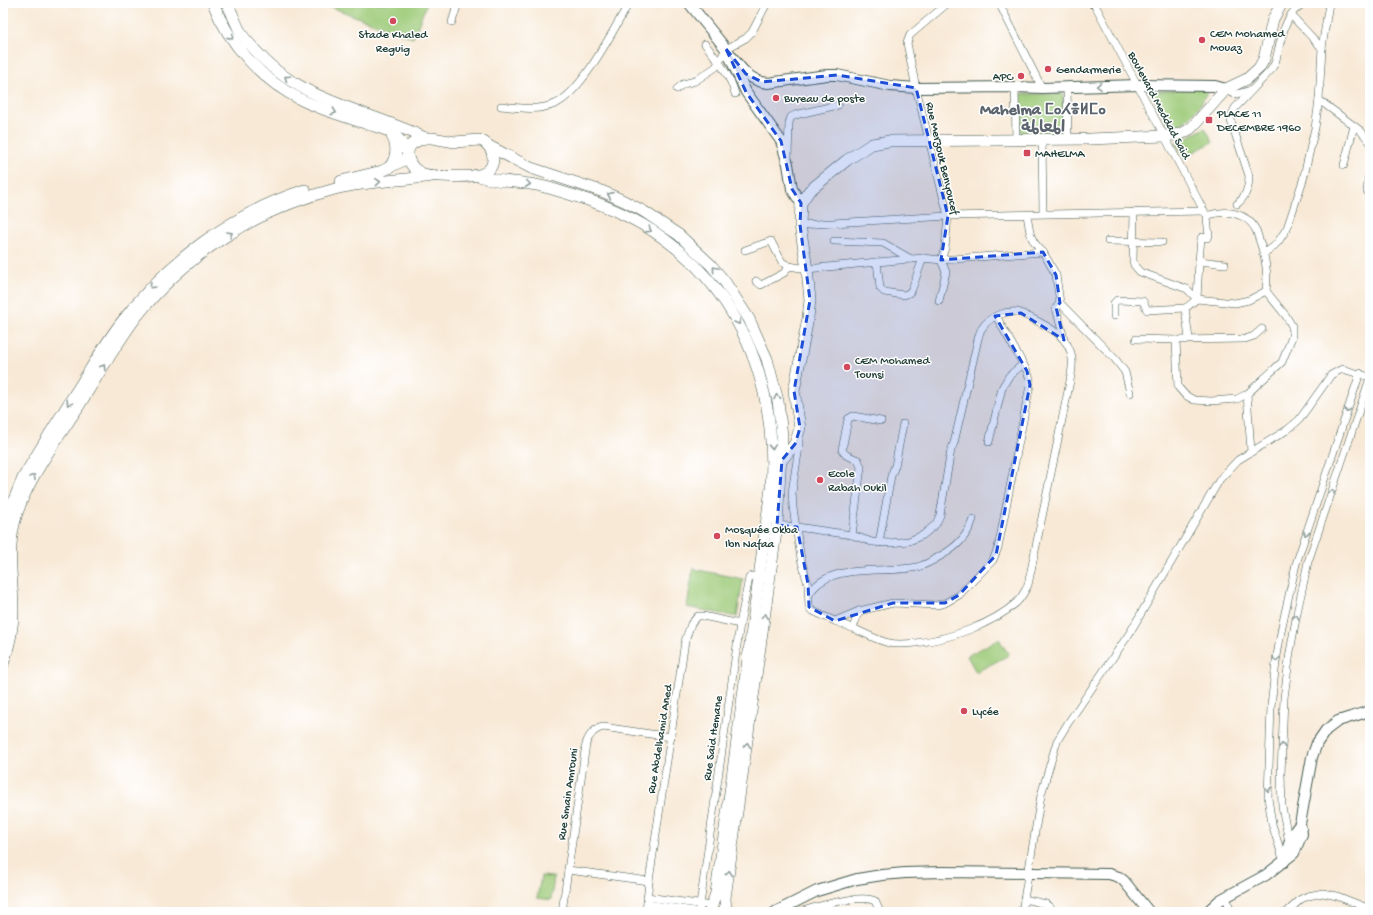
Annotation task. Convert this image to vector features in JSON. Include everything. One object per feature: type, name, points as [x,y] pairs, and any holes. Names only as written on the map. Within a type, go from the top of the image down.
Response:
[{"type":"main road","points":[[212,3],[222,23],[238,48],[262,73],[280,88],[313,105],[391,132],[398,139],[408,156],[410,164],[421,173],[432,176]]},
{"type":"main road","points":[[227,3],[240,32],[269,65],[289,81],[312,93],[397,125],[425,138]]},
{"type":"main road","points":[[772,472],[795,444],[800,426],[794,391],[810,300],[800,225],[801,203],[809,191],[847,160],[872,144],[890,141],[1090,139],[1181,134],[1190,129],[1226,89],[1247,79],[1259,68],[1264,59],[1273,19],[1282,3]]},
{"type":"main road","points":[[386,130],[393,138],[396,148],[395,159],[389,168]]},
{"type":"main road","points":[[3,664],[13,625],[10,577],[12,539],[14,525],[23,499],[37,471],[128,328],[147,305],[177,274],[212,246],[229,234],[255,220],[289,204],[389,168],[408,156],[411,145],[418,140],[425,138],[455,142],[479,140],[531,168],[604,192],[643,211],[679,235],[711,265],[738,300],[759,338],[773,380],[778,401],[782,436],[782,460],[777,525],[725,898],[726,909]]},
{"type":"main road","points":[[3,539],[17,490],[30,466],[111,337],[129,312],[149,289],[195,248],[220,230],[245,215],[283,197],[312,188],[351,182],[432,176],[476,175],[487,171],[492,165],[493,153],[489,146]]},
{"type":"main road","points":[[500,181],[494,176],[493,171],[495,165],[500,161],[531,168]]},
{"type":"main road","points":[[476,175],[489,180],[536,185],[588,200],[612,210],[648,229],[674,247],[699,269],[730,308],[746,336],[761,379],[769,419],[772,447],[772,472],[731,785],[712,907]]},
{"type":"main road","points":[[782,436],[793,438],[799,431]]},
{"type":"main road","points":[[3,584],[6,611],[3,636]]},
{"type":"main road","points":[[712,907],[719,902],[726,909]]},
{"type":"street","points":[[452,22],[458,3]]},
{"type":"street","points":[[501,106],[522,108],[542,107],[555,104],[566,98],[576,87],[593,62],[629,3]]},
{"type":"street","points":[[690,3],[746,74],[751,78],[762,82],[774,83],[827,75],[837,75],[890,86],[916,88],[1042,88],[1138,85],[1215,86],[1226,89],[1234,94],[1255,88]]},
{"type":"street","points":[[676,89],[683,84],[695,81],[716,68],[726,49],[746,38],[752,32],[766,3]]},
{"type":"street","name":"Rue Merzouk Benyoucef","points":[[940,301],[946,272],[941,260],[945,248],[948,216],[916,88],[907,43],[910,35],[948,3]]},
{"type":"street","points":[[999,3],[1042,88]]},
{"type":"street","name":"Boulevard Meddad Said","points":[[1094,3],[1206,213]]},
{"type":"street","points":[[1237,204],[1245,196],[1249,183],[1249,176],[1231,117],[1235,108],[1267,76],[1275,63],[1286,25],[1291,15],[1296,8],[1305,3]]},
{"type":"street","points":[[1263,254],[1278,242],[1285,231],[1303,180],[1315,128],[1319,100],[1322,48],[1329,3]]},
{"type":"street","points":[[1291,15],[1322,48]]},
{"type":"street","points":[[705,44],[714,54],[733,87],[735,94]]},
{"type":"street","points":[[726,49],[746,92],[781,141],[788,164],[792,189],[801,203]]},
{"type":"street","points":[[1015,87],[1016,140]]},
{"type":"street","points":[[1067,87],[1068,139]]},
{"type":"street","points":[[1319,100],[1364,134],[1370,142]]},
{"type":"street","points":[[788,164],[789,124],[791,117],[838,105]]},
{"type":"street","points":[[1344,166],[1354,126]]},
{"type":"street","points":[[1042,139],[1043,214]]},
{"type":"street","points":[[1367,191],[1370,165]]},
{"type":"street","points":[[1134,212],[1133,260],[1136,270],[1188,289],[1197,299]]},
{"type":"street","points":[[800,225],[948,216],[1134,212],[1212,214],[1233,213],[1246,219],[1256,230],[1263,254],[1267,276],[1266,292],[1286,316],[1292,326],[1292,337],[1282,362],[1247,394],[1238,399],[1211,401],[1194,400],[1184,395],[1178,387],[1176,340]]},
{"type":"street","points":[[1197,299],[1201,238],[1207,238],[1209,236],[1206,213]]},
{"type":"street","points":[[1028,215],[1030,236],[1035,245],[1043,252],[1056,275],[1060,303],[1126,372],[1130,393]]},
{"type":"street","points":[[745,250],[771,240],[782,262],[789,266],[807,269],[911,258],[941,260],[1043,252]]},
{"type":"street","points":[[834,241],[883,243],[911,258]]},
{"type":"street","points":[[1108,241],[1162,242]]},
{"type":"street","points":[[877,262],[880,288],[884,292],[904,295],[909,293],[912,289],[923,258]]},
{"type":"street","points":[[1199,261],[1225,264]]},
{"type":"street","points":[[756,281],[761,285],[784,273],[789,266]]},
{"type":"street","points":[[1114,316],[1114,303],[1117,300],[1143,301],[1147,310],[1185,308],[1197,299],[1235,303],[1249,300],[1266,292]]},
{"type":"street","points":[[1060,303],[1056,308],[1064,340]]},
{"type":"street","points":[[1185,308],[1188,339]]},
{"type":"street","points":[[777,525],[797,527],[852,535],[879,543],[899,543],[916,539],[936,524],[940,515],[951,450],[954,443],[980,333],[985,324],[996,316],[1016,311],[1053,330],[1064,340],[1070,350],[1072,358],[1070,381],[1030,575],[1024,594],[1018,602],[1008,609],[982,624],[954,636],[924,642],[898,644],[889,643],[877,640],[811,610],[808,607],[808,584],[801,559],[797,527],[793,508],[792,492],[799,447],[799,431]]},
{"type":"street","points":[[835,621],[859,611],[893,603],[937,605],[945,603],[959,595],[993,560],[998,548],[1030,385],[1030,379],[1023,364],[996,316]]},
{"type":"street","points":[[1136,339],[1245,339],[1254,336],[1262,329]]},
{"type":"street","points":[[989,442],[1002,388],[1009,376],[1023,364]]},
{"type":"street","points":[[1022,912],[1041,795],[1057,741],[1138,620],[1217,484],[1238,460],[1287,430],[1299,420],[1331,375],[1342,369],[1370,377],[1308,562],[1294,628],[1284,698],[1281,774],[1282,807],[1289,842],[1294,853]]},
{"type":"street","points":[[1284,862],[1272,824],[1268,798],[1271,706],[1276,662],[1289,591],[1296,564],[1360,373]]},
{"type":"street","points":[[1247,394],[1251,452]]},
{"type":"street","points":[[852,535],[861,467],[858,460],[846,455],[842,450],[848,419],[853,416],[881,421]]},
{"type":"street","points":[[879,543],[891,476],[895,466],[904,424]]},
{"type":"street","points":[[809,596],[812,589],[818,583],[834,576],[859,571],[907,569],[929,563],[948,552],[958,543],[967,534],[973,519]]},
{"type":"street","name":"Rue Said Hemane","points":[[699,910],[740,624],[749,578],[752,576],[759,576]]},
{"type":"street","points":[[853,628],[859,611]]},
{"type":"street","name":"Rue Abdelhamid Aned","points":[[647,904],[649,880],[685,641],[690,624],[698,616],[703,616],[740,624]]},
{"type":"street","points":[[1207,912],[1217,902],[1266,875],[1294,853],[1302,834],[1300,824],[1312,757],[1317,742],[1326,730],[1338,721],[1370,711]]},
{"type":"street","name":"Rue Smain Amrouni","points":[[562,911],[586,744],[592,732],[603,727],[671,737]]},
{"type":"street","points":[[1284,862],[1289,842],[1294,831],[1300,824]]},
{"type":"street","points":[[568,870],[649,880]]},
{"type":"street","points":[[775,912],[817,890],[857,879],[905,873],[943,872],[1115,875],[1124,881],[1149,912]]},
{"type":"street","points":[[1287,912],[1301,899],[1323,893],[1350,900],[1367,910]]},
{"type":"street","points":[[1226,897],[1231,912]]},
{"type":"street","points":[[799,912],[819,905],[867,898],[875,901],[880,912]]},
{"type":"street","points":[[1024,899],[1046,904],[1055,912]]},
{"type":"street","points":[[647,904],[699,910],[712,907]]},
{"type":"street","points":[[562,911],[584,912]]},
{"type":"highlighted area","points":[[726,49],[746,74],[762,82],[837,75],[916,88],[948,216],[941,260],[1043,252],[1056,275],[1060,303],[1056,307],[1064,340],[1021,313],[995,316],[1027,371],[1030,385],[996,555],[959,595],[945,603],[893,603],[835,621],[809,607],[808,584],[797,527],[777,525],[782,460],[795,444],[800,428],[794,391],[810,300],[800,225],[801,203],[792,189],[781,141],[746,92]]},
{"type":"green space","name":"Stade Khaled Reguig","points":[[320,3],[427,3],[413,38]]},
{"type":"green space","points":[[1206,88],[1207,93],[1196,110],[1183,123],[1171,131],[1150,92]]},
{"type":"green space","points":[[1020,94],[1063,94],[1064,137],[1020,137]]},
{"type":"green space","points":[[1205,128],[1213,142],[1184,157],[1176,143]]},
{"type":"green space","points":[[693,569],[743,579],[737,617],[687,607]]},
{"type":"green space","points":[[999,639],[1009,655],[976,672],[967,656]]},
{"type":"green space","points":[[541,876],[554,877],[551,900],[537,898]]},
{"type":"place","name":"Stade Khaled Reguig","points":[[393,21]]},
{"type":"place","name":"CEM Mohamed Mouaz","points":[[1202,40]]},
{"type":"place","name":"Gendarmerie","points":[[1048,69]]},
{"type":"place","name":"APC","points":[[1021,76]]},
{"type":"place","name":"Bureau de poste","points":[[776,98]]},
{"type":"place","name":"PLACE 11 DECEMBRE 1960","points":[[1209,120]]},
{"type":"place","name":"MAHELMA","points":[[1027,153]]},
{"type":"place","name":"CEM Mohamed Tounsi","points":[[847,367]]},
{"type":"place","name":"Ecole Rabah Oukil","points":[[820,480]]},
{"type":"place","name":"Mosquée Okba Ibn Nafaa","points":[[717,536]]},
{"type":"place","name":"Lycée","points":[[964,711]]},
{"type":"district","name":"Mahelma ⵎⴰⵃⴻⵍⵎⴰ المعالمة","points":[[1043,117]]}]
